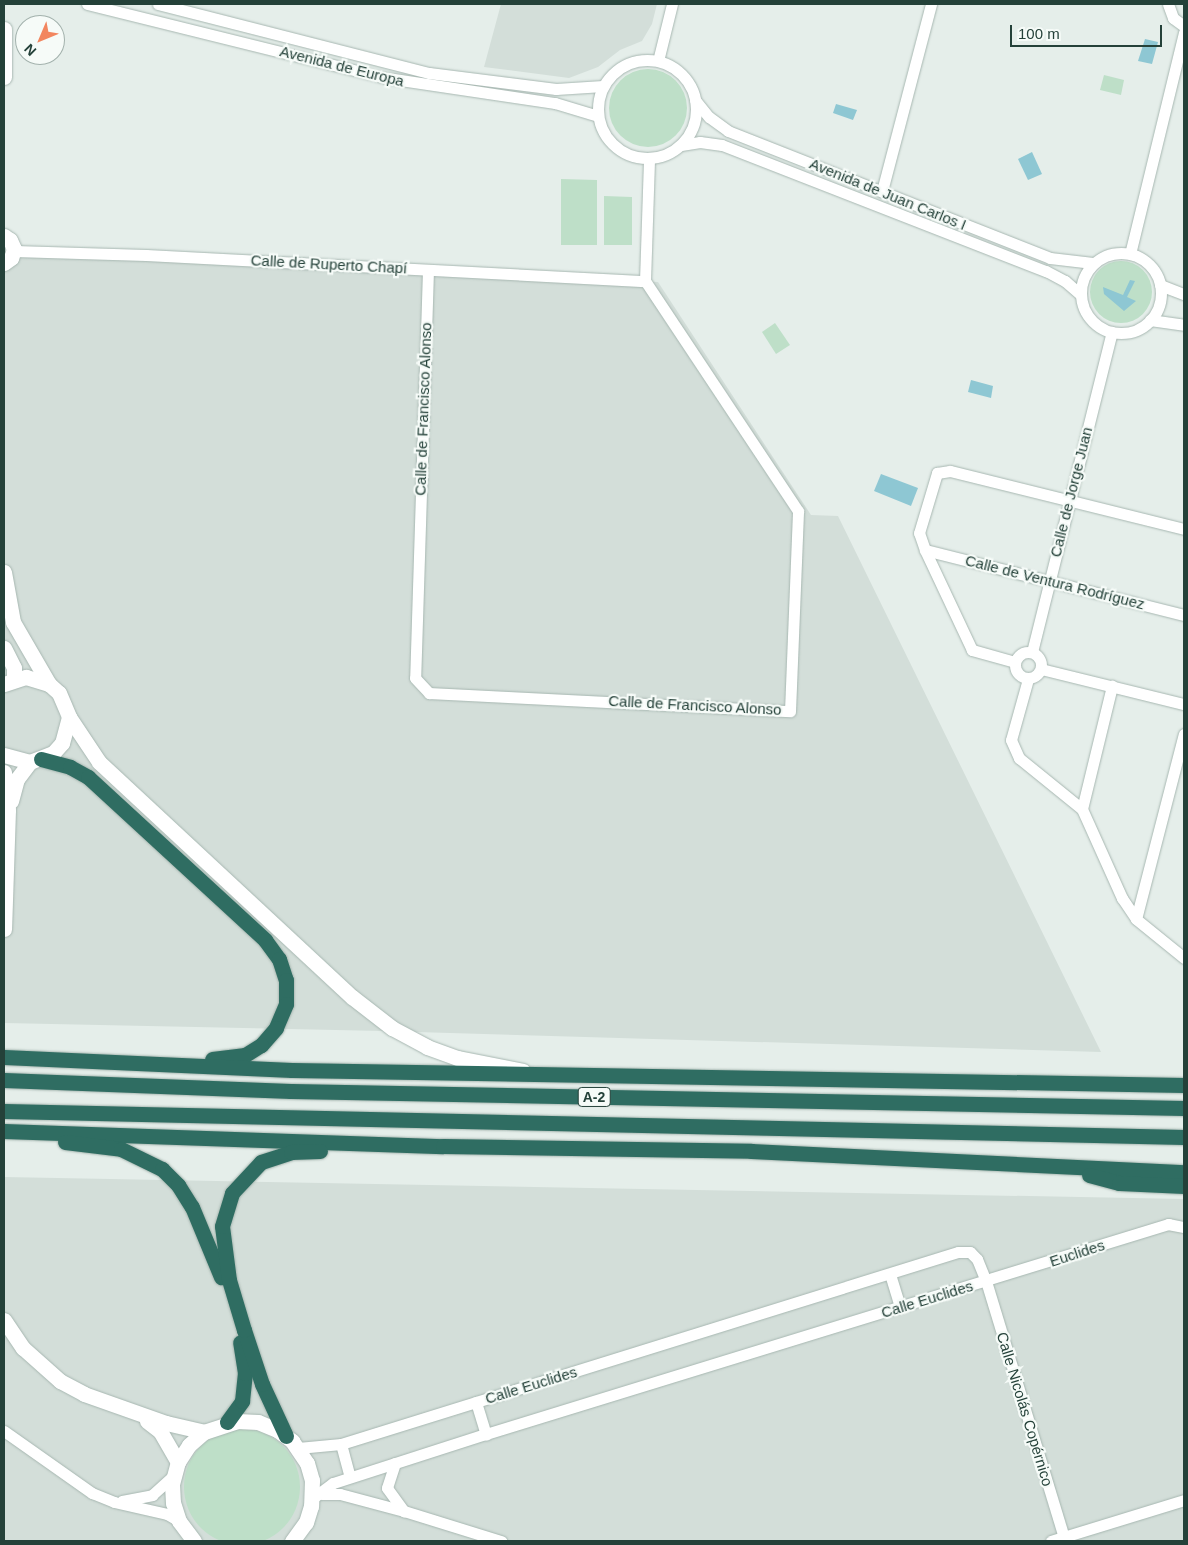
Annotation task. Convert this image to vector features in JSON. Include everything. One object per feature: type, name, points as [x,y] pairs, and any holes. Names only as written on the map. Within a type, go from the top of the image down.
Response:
[{"type":"highway","points":[[36,761],[70,767],[88,777],[265,940],[279,958],[286,980],[286,1004],[276,1028],[262,1045],[245,1054],[156,1064]]},
{"type":"highway","points":[[4,1056],[292,1070],[1130,1085],[1184,1088]]},
{"type":"highway","name":"A-2","points":[[4,1080],[291,1091],[1184,1108]]},
{"type":"highway","points":[[1130,1085],[1184,1084]]},
{"type":"highway","name":"A-2","points":[[4,1111],[1184,1137]]},
{"type":"highway","points":[[4,1131],[443,1146],[751,1151],[969,1160],[1069,1169],[1184,1172]]},
{"type":"highway","points":[[4,1137],[121,1149],[143,1157],[178,1185],[206,1234],[224,1283],[243,1359],[242,1400],[227,1422]]},
{"type":"highway","points":[[286,1436],[262,1384],[229,1280],[222,1226],[232,1193],[261,1162],[291,1152],[443,1146]]},
{"type":"highway","points":[[1069,1169],[1119,1184],[1184,1186]]},
{"type":"street","name":"Avenida de Europa","points":[[87,4],[386,78],[555,103],[598,116]]},
{"type":"street","name":"Avenida de Europa","points":[[158,4],[430,73],[556,89],[603,86]]},
{"type":"street","points":[[658,61],[672,4]]},
{"type":"street","points":[[882,191],[930,4]]},
{"type":"street","points":[[1168,4],[1173,18],[1184,26]]},
{"type":"street","points":[[4,29],[4,77]]},
{"type":"street","points":[[1130,254],[1184,33]]},
{"type":"street","points":[[641,60],[658,61],[682,75],[695,100],[695,117],[691,131],[680,145],[666,154],[649,158],[634,156],[610,142],[598,116],[603,86],[613,73],[627,64],[641,60]]},
{"type":"street","name":"Avenida de Juan Carlos I","points":[[695,100],[709,117],[728,131],[1050,258],[1093,264]]},
{"type":"street","name":"Avenida de Juan Carlos I","points":[[680,145],[700,142],[734,149],[1046,271],[1065,281],[1081,294]]},
{"type":"street","points":[[645,281],[649,158]]},
{"type":"street","points":[[4,236],[13,244],[9,257]]},
{"type":"street","points":[[1130,254],[1150,265],[1160,285],[1160,298],[1150,320],[1132,330],[1112,332],[1090,318],[1081,294],[1082,283],[1093,264],[1104,256],[1130,254]]},
{"type":"street","name":"Calle de Ruperto Chapí","points":[[9,257],[428,270],[645,281]]},
{"type":"street","name":"Calle de Francisco Alonso","points":[[428,270],[415,678],[429,692],[790,711],[798,511],[645,281]]},
{"type":"street","points":[[1160,285],[1184,294]]},
{"type":"street","points":[[1150,320],[1184,325]]},
{"type":"street","name":"Calle de Jorge Juan","points":[[1032,652],[1048,581],[1112,332]]},
{"type":"street","points":[[1015,662],[972,650],[925,550],[920,533],[937,473],[950,471],[1184,528]]},
{"type":"street","name":"Calle de Ventura Rodríguez","points":[[925,550],[1184,615]]},
{"type":"street","points":[[4,572],[13,622],[49,684]]},
{"type":"street","points":[[4,648],[14,668],[6,682]]},
{"type":"street","points":[[1025,652],[1032,652],[1040,661],[1041,669],[1036,676],[1028,679],[1019,675],[1015,662],[1025,652]]},
{"type":"street","points":[[1041,669],[1184,704]]},
{"type":"street","points":[[6,682],[38,679],[49,684],[59,693],[69,717],[99,762],[150,812],[352,997],[392,1028],[427,1047],[458,1058],[532,1073]]},
{"type":"street","points":[[1028,679],[1011,740],[1019,758],[1082,809],[1122,898],[1136,919],[1184,958]]},
{"type":"street","points":[[1082,809],[1112,686]]},
{"type":"street","points":[[8,810],[17,779],[36,761],[62,743],[69,717]]},
{"type":"street","points":[[1136,919],[1184,734]]},
{"type":"street","points":[[4,755],[36,761]]},
{"type":"street","points":[[4,772],[8,810],[4,929]]},
{"type":"street","name":"Euclides","points":[[986,1281],[1168,1224],[1184,1227]]},
{"type":"street","name":"Calle Euclides","points":[[298,1448],[341,1444],[958,1252],[970,1252],[977,1259],[986,1281],[486,1434],[333,1483],[317,1496]]},
{"type":"street","points":[[890,1274],[900,1307]]},
{"type":"street","name":"Calle Nicolás Copérnico","points":[[986,1281],[1064,1537]]},
{"type":"street","points":[[4,1320],[23,1348],[60,1381],[84,1394],[204,1432]]},
{"type":"street","points":[[476,1402],[486,1434]]},
{"type":"street","points":[[136,1412],[160,1431],[176,1468],[173,1503],[179,1521],[194,1541]]},
{"type":"street","points":[[114,1502],[152,1495],[176,1468],[189,1445],[204,1432],[227,1422],[258,1422],[286,1436],[298,1448],[310,1471],[317,1496],[302,1535],[292,1541]]},
{"type":"street","points":[[4,1431],[92,1493],[114,1502],[149,1508],[179,1521]]},
{"type":"street","points":[[341,1444],[350,1478]]},
{"type":"street","points":[[396,1463],[387,1488],[404,1511]]},
{"type":"street","points":[[317,1496],[340,1494],[404,1511],[501,1541]]},
{"type":"street","points":[[1051,1541],[1184,1500]]},
{"type":"shaded area","points":[[501,4],[657,4],[652,24],[642,41],[620,50],[598,67],[569,78],[484,67]]},
{"type":"shaded area","points":[[4,251],[658,282],[811,515],[838,516],[1101,1052],[382,1031],[4,1023]]},
{"type":"shaded area","points":[[4,1177],[1184,1199],[1184,1541],[4,1541]]},
{"type":"green space","points":[[648,69],[663,72],[675,81],[684,93],[687,108],[684,123],[675,135],[663,144],[648,147],[633,144],[621,135],[612,123],[609,108],[612,93],[621,81],[633,72]]},
{"type":"green space","points":[[1104,75],[1124,80],[1121,95],[1100,90]]},
{"type":"green space","points":[[561,179],[597,180],[597,245],[561,245]]},
{"type":"green space","points":[[604,196],[632,197],[632,245],[604,245]]},
{"type":"green space","points":[[1121,261],[1133,263],[1143,270],[1150,280],[1152,292],[1150,304],[1143,314],[1133,321],[1121,323],[1109,321],[1099,314],[1092,304],[1090,292],[1092,280],[1099,270],[1109,263]]},
{"type":"green space","points":[[775,323],[790,345],[776,354],[762,332]]},
{"type":"green space","points":[[242,1429],[264,1433],[283,1446],[296,1465],[300,1487],[296,1509],[283,1528],[264,1541],[242,1545],[220,1541],[201,1528],[188,1509],[184,1487],[188,1465],[201,1446],[220,1433]]},
{"type":"water","points":[[1145,39],[1158,42],[1152,64],[1138,61]]},
{"type":"water","points":[[836,104],[857,110],[853,120],[833,113]]},
{"type":"water","points":[[1032,152],[1042,174],[1028,180],[1018,159]]},
{"type":"water","points":[[1130,280],[1135,281],[1127,297],[1136,301],[1124,311],[1104,294],[1103,287],[1123,295]]},
{"type":"water","points":[[971,380],[993,386],[991,398],[968,392]]},
{"type":"water","points":[[881,474],[918,488],[911,506],[874,491]]}]
